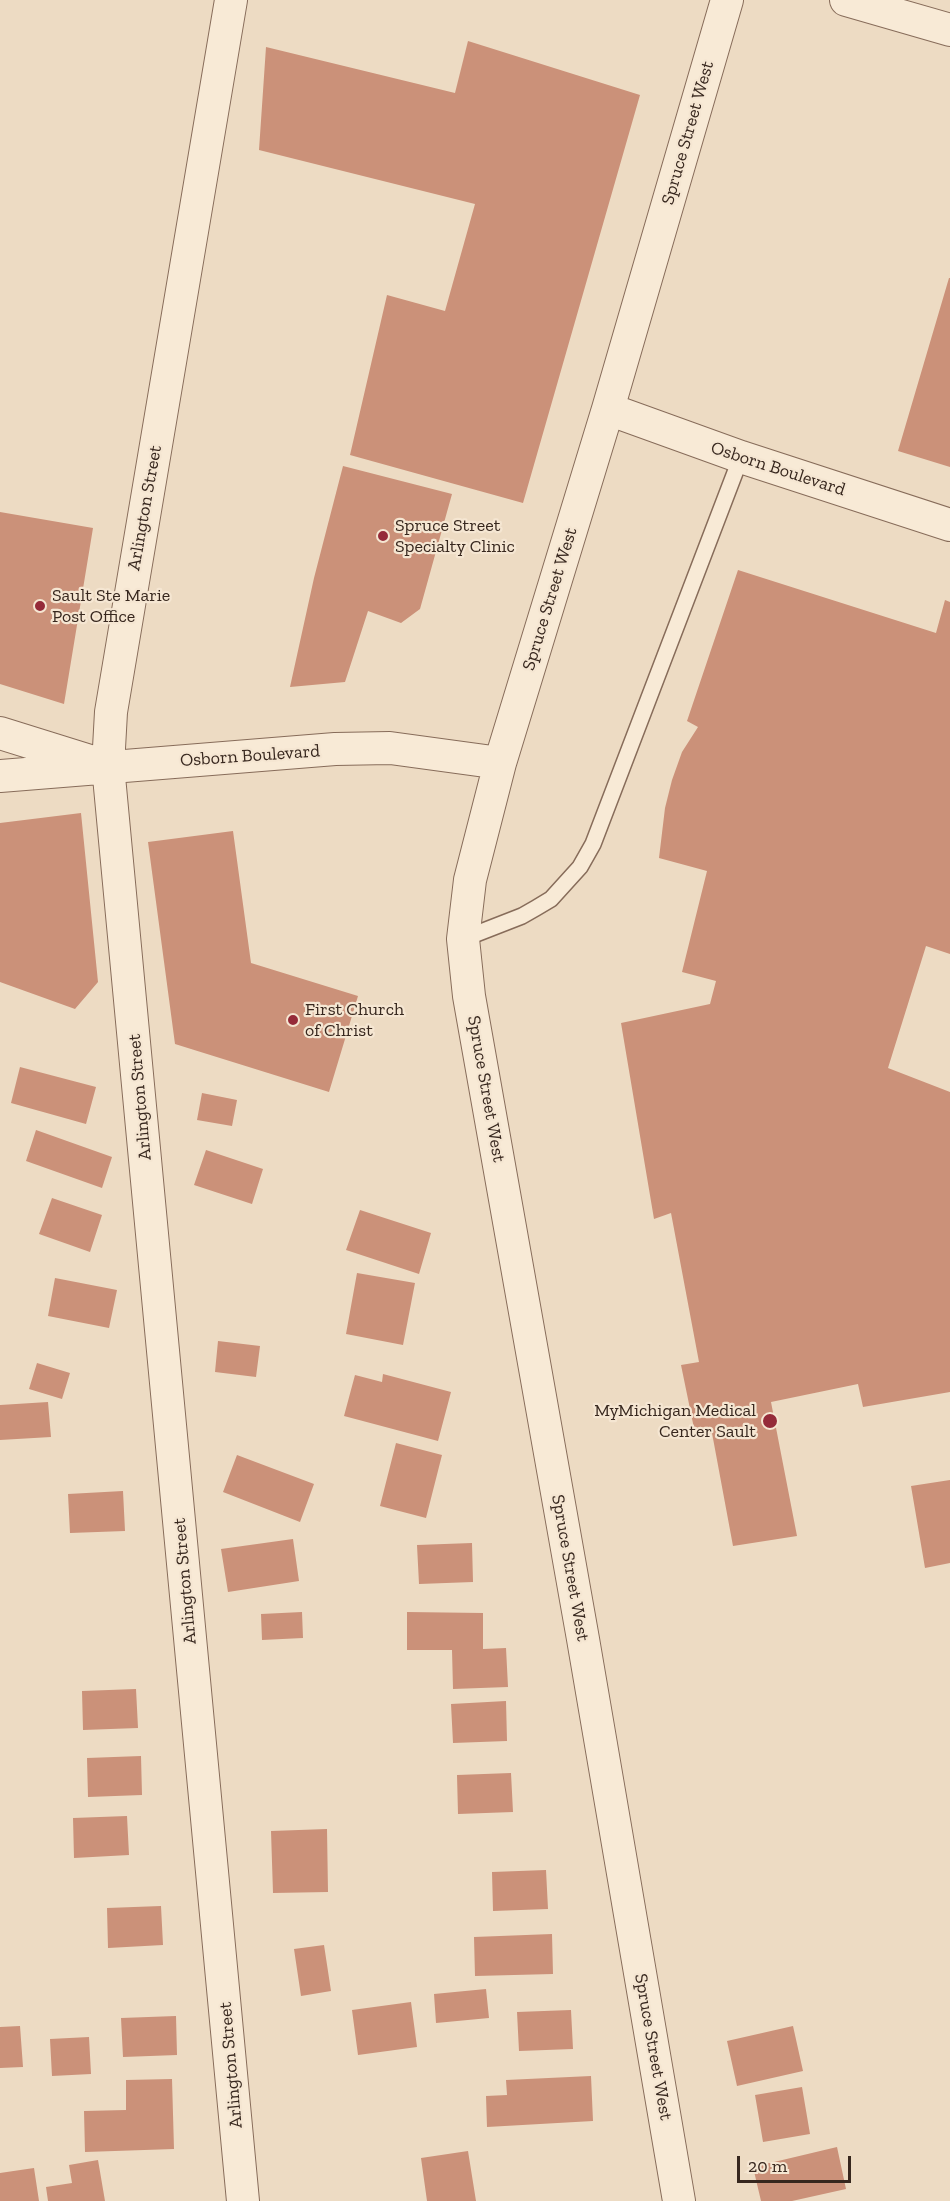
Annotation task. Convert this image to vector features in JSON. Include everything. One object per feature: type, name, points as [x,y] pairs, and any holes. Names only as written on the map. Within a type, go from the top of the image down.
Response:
[{"type":"street","name":"Arlington Street","points":[[231,0],[111,712],[108,766],[243,2201]]},
{"type":"street","name":"Spruce Street West","points":[[679,2201],[581,1627],[469,996],[463,939],[470,880],[500,763],[608,409],[727,0]]},
{"type":"street","points":[[846,0],[950,30]]},
{"type":"street","name":"Osborn Boulevard","points":[[608,409],[741,458],[950,525]]},
{"type":"street","points":[[0,733],[108,766]]},
{"type":"street","name":"Osborn Boulevard","points":[[0,776],[335,749],[390,748],[500,763]]},
{"type":"lane","points":[[463,939],[522,916],[551,899],[585,859],[593,844],[741,458]]},
{"type":"building","points":[[468,41],[640,95],[523,503],[350,455],[387,295],[445,311],[475,204],[259,150],[266,47],[455,93]]},
{"type":"building","points":[[950,278],[950,467],[898,451]]},
{"type":"building","name":"Spruce Street Specialty Clinic","points":[[343,466],[452,494],[420,609],[401,623],[368,611],[345,682],[290,687],[314,578]]},
{"type":"building","name":"Sault Ste Marie Post Office","points":[[0,512],[93,528],[64,704],[0,684]]},
{"type":"building","points":[[738,570],[936,633],[945,600],[950,602],[950,954],[926,946],[888,1068],[950,1092],[950,1392],[863,1407],[858,1384],[771,1402],[797,1536],[733,1546],[712,1433],[696,1438],[681,1365],[699,1362],[671,1213],[654,1219],[621,1023],[710,1004],[716,981],[682,972],[707,871],[659,858],[665,808],[672,780],[682,752],[698,727],[687,721]]},
{"type":"building","points":[[81,813],[98,982],[75,1009],[0,982],[0,823]]},
{"type":"building","points":[[233,831],[251,963],[358,996],[329,1092],[175,1044],[148,842]]},
{"type":"building","points":[[20,1067],[96,1087],[86,1124],[11,1103]]},
{"type":"building","points":[[202,1093],[237,1100],[232,1126],[197,1120]]},
{"type":"building","points":[[36,1130],[112,1157],[102,1188],[26,1161]]},
{"type":"building","points":[[206,1150],[263,1169],[252,1204],[194,1185]]},
{"type":"building","points":[[52,1198],[102,1215],[90,1252],[39,1234]]},
{"type":"building","points":[[360,1210],[431,1233],[419,1274],[346,1250]]},
{"type":"building","points":[[357,1273],[415,1283],[403,1345],[346,1334]]},
{"type":"building","points":[[55,1278],[117,1290],[109,1328],[48,1316]]},
{"type":"building","points":[[218,1341],[260,1346],[256,1377],[215,1372]]},
{"type":"building","points":[[37,1363],[70,1373],[62,1399],[29,1389]]},
{"type":"building","points":[[383,1374],[451,1392],[438,1441],[344,1416],[355,1375],[382,1382]]},
{"type":"building","points":[[48,1402],[51,1437],[0,1440],[0,1405]]},
{"type":"building","points":[[396,1443],[442,1455],[426,1518],[380,1506]]},
{"type":"building","points":[[237,1455],[314,1484],[300,1522],[223,1492]]},
{"type":"building","points":[[950,1480],[950,1563],[925,1568],[911,1486]]},
{"type":"building","points":[[123,1491],[125,1531],[70,1533],[68,1494]]},
{"type":"building","points":[[293,1539],[299,1581],[228,1592],[221,1549]]},
{"type":"building","points":[[472,1543],[473,1582],[419,1584],[417,1545]]},
{"type":"building","points":[[302,1612],[303,1638],[262,1640],[261,1614]]},
{"type":"building","points":[[407,1612],[483,1613],[483,1649],[506,1648],[508,1687],[453,1689],[452,1650],[407,1650]]},
{"type":"building","points":[[136,1689],[138,1728],[83,1730],[82,1691]]},
{"type":"building","points":[[506,1701],[507,1741],[453,1743],[451,1704]]},
{"type":"building","points":[[141,1756],[142,1795],[88,1797],[87,1758]]},
{"type":"building","points":[[511,1773],[513,1812],[458,1814],[457,1775]]},
{"type":"building","points":[[127,1816],[129,1855],[74,1858],[73,1818]]},
{"type":"building","points":[[327,1829],[328,1892],[273,1893],[271,1831]]},
{"type":"building","points":[[546,1870],[548,1909],[493,1911],[492,1872]]},
{"type":"building","points":[[161,1906],[163,1945],[108,1948],[107,1908]]},
{"type":"building","points":[[552,1934],[553,1974],[475,1976],[474,1937]]},
{"type":"building","points":[[324,1945],[331,1991],[301,1996],[294,1949]]},
{"type":"building","points":[[486,1989],[489,2018],[436,2023],[434,1994]]},
{"type":"building","points":[[411,2002],[417,2047],[358,2055],[352,2010]]},
{"type":"building","points":[[571,2010],[573,2049],[519,2051],[517,2012]]},
{"type":"building","points":[[176,2016],[177,2055],[123,2057],[121,2018]]},
{"type":"building","points":[[20,2026],[23,2067],[0,2068],[0,2027]]},
{"type":"building","points":[[793,2026],[803,2071],[737,2086],[727,2041]]},
{"type":"building","points":[[89,2037],[91,2074],[52,2076],[50,2039]]},
{"type":"building","points":[[591,2076],[593,2121],[487,2127],[486,2096],[507,2095],[506,2080]]},
{"type":"building","points":[[172,2079],[174,2149],[85,2152],[84,2111],[126,2110],[126,2080]]},
{"type":"building","points":[[802,2087],[810,2134],[763,2142],[755,2095]]},
{"type":"building","points":[[837,2147],[846,2189],[792,2201],[761,2201],[753,2167]]},
{"type":"building","points":[[468,2151],[476,2201],[427,2201],[421,2158]]},
{"type":"building","points":[[98,2160],[105,2201],[48,2201],[46,2187],[72,2183],[69,2165]]},
{"type":"building","points":[[34,2168],[39,2201],[0,2201],[0,2173]]},
{"type":"place","name":"Spruce Street Specialty Clinic","points":[[383,536]]},
{"type":"place","name":"Sault Ste Marie Post Office","points":[[40,606]]},
{"type":"place","name":"First Church of Christ","points":[[293,1020]]},
{"type":"place","name":"MyMichigan Medical Center Sault","points":[[770,1421]]}]
